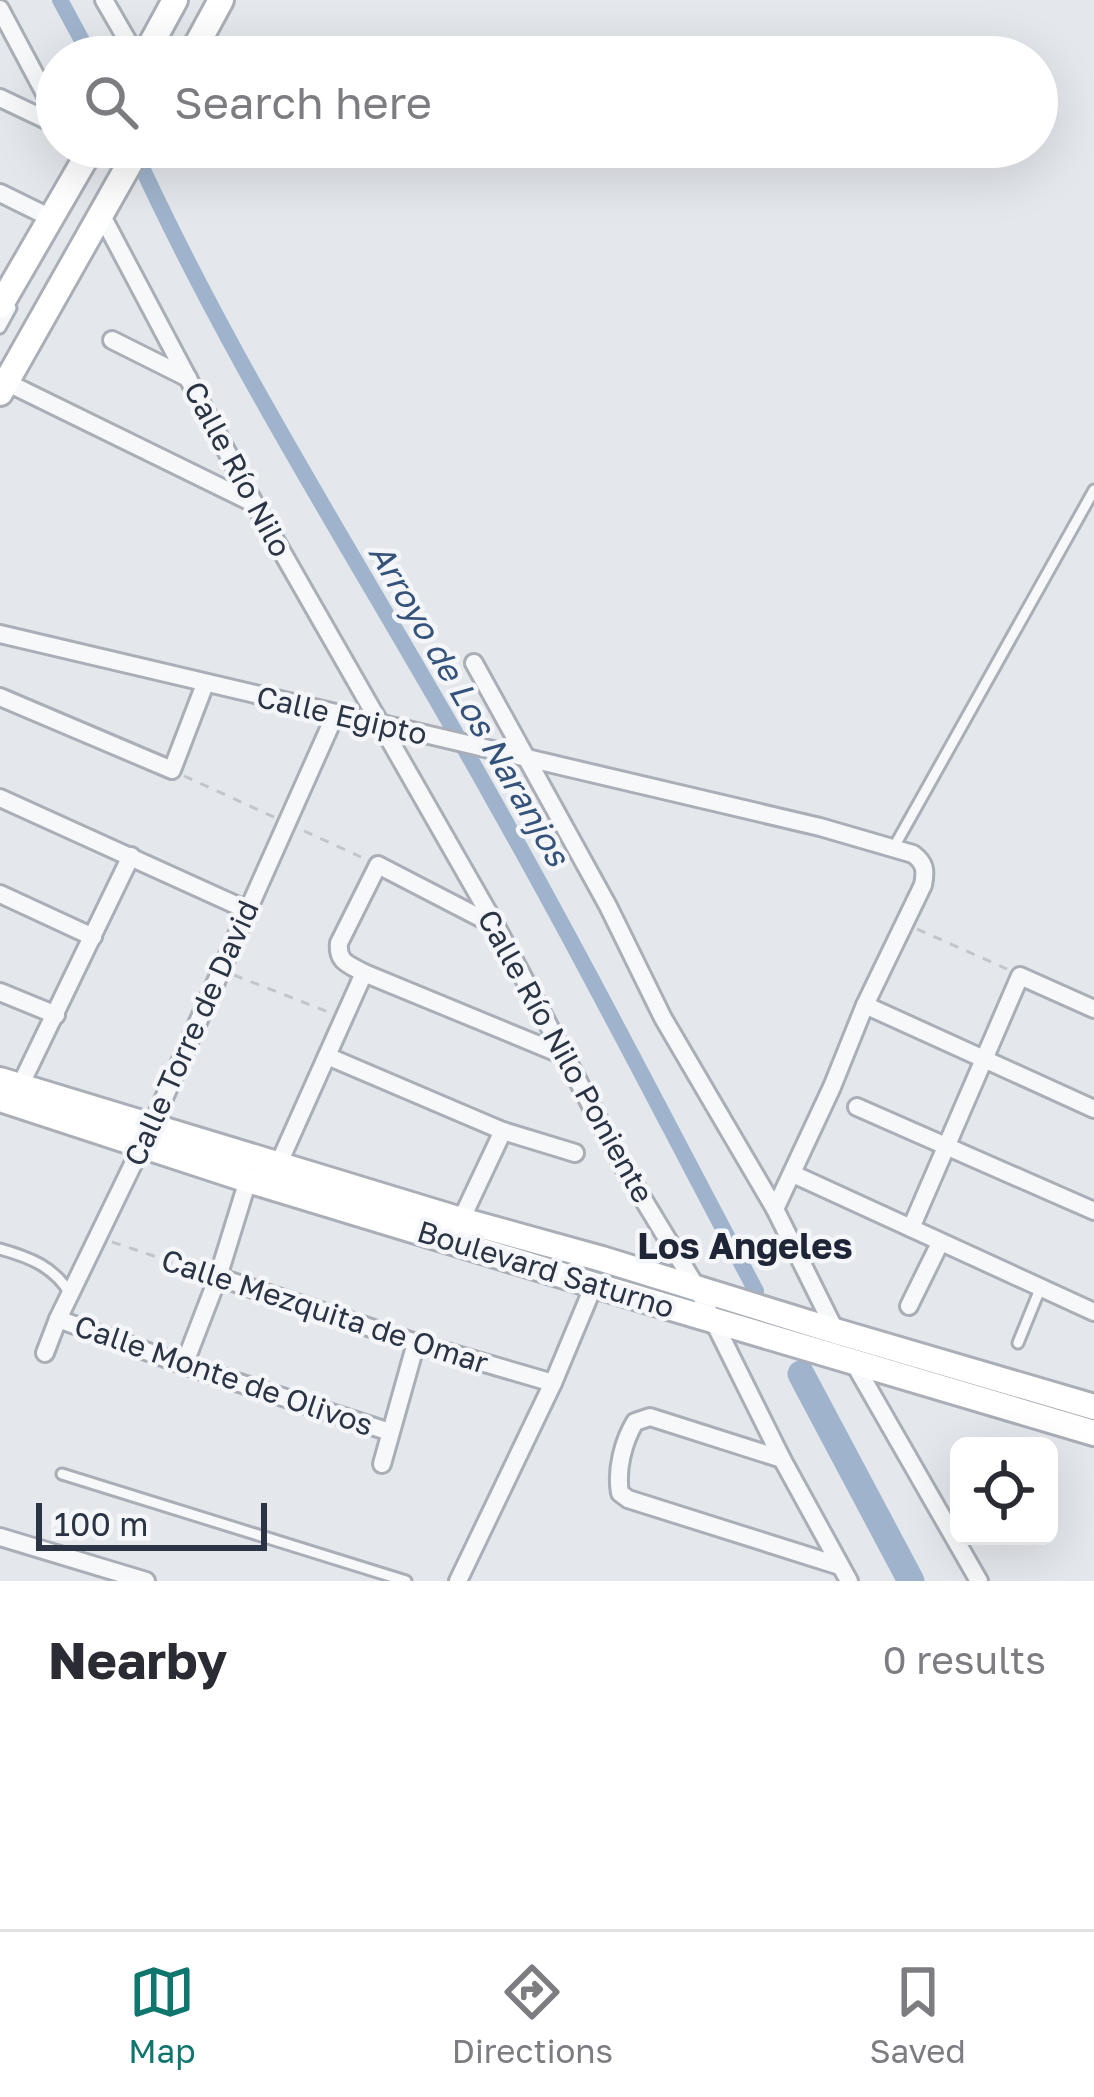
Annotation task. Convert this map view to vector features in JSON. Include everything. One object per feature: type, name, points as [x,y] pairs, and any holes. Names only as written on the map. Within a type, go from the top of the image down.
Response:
[{"type":"street","points":[[104,0],[127,36]]},
{"type":"street","points":[[154,36],[176,0]]},
{"type":"street","points":[[201,36],[221,0]]},
{"type":"street","points":[[0,9],[36,79]]},
{"type":"street","points":[[0,98],[36,112]]},
{"type":"street","points":[[3,292],[51,218],[76,168]]},
{"type":"street","points":[[123,168],[2,383],[254,503]]},
{"type":"street","points":[[0,193],[51,218]]},
{"type":"street","name":"Calle Río Nilo","points":[[100,214],[254,503],[380,723]]},
{"type":"street","points":[[112,340],[189,378]]},
{"type":"street","name":"Calle Egipto","points":[[0,634],[893,847]]},
{"type":"street","points":[[474,663],[608,905],[663,1018],[775,1209],[835,1331],[979,1581]]},
{"type":"street","points":[[0,697],[172,770],[205,684]]},
{"type":"street","name":"Calle Torre de David","points":[[45,1353],[336,713]]},
{"type":"street","name":"Calle Río Nilo Poniente","points":[[380,723],[496,926],[623,1166],[697,1288],[844,1573]]},
{"type":"street","points":[[0,798],[247,910]]},
{"type":"street","points":[[775,1209],[923,885],[923,862],[893,847]]},
{"type":"street","points":[[7,1088],[56,1015],[131,856]]},
{"type":"street","points":[[496,926],[378,865],[339,943],[338,956],[364,973],[563,1055]]},
{"type":"street","points":[[0,894],[93,937]]},
{"type":"street","points":[[279,1163],[364,973]]},
{"type":"street","points":[[911,1228],[1021,976],[1094,1010]]},
{"type":"street","points":[[0,992],[56,1015]]},
{"type":"street","points":[[865,1005],[1094,1109]]},
{"type":"street","points":[[327,1056],[503,1131],[574,1153]]},
{"type":"street","name":"Boulevard Saturno","points":[[7,1088],[147,1135],[248,1180],[1094,1432]]},
{"type":"street","points":[[857,1107],[1094,1211]]},
{"type":"street","points":[[461,1220],[503,1131]]},
{"type":"street","name":"Boulevard Saturno","points":[[147,1135],[279,1163],[1094,1407]]},
{"type":"street","points":[[793,1174],[1094,1312]]},
{"type":"street","points":[[184,1365],[248,1180]]},
{"type":"street","points":[[909,1306],[940,1243]]},
{"type":"street","name":"Calle Mezquita de Omar","points":[[218,1277],[553,1383]]},
{"type":"street","points":[[458,1581],[553,1383],[593,1285]]},
{"type":"street","name":"Calle Monte de Olivos","points":[[58,1318],[390,1432]]},
{"type":"street","points":[[382,1464],[416,1342]]},
{"type":"street","points":[[782,1459],[674,1422],[643,1418],[629,1432],[617,1480],[628,1499],[844,1573]]},
{"type":"street","points":[[0,1537],[146,1581]]},
{"type":"lane","points":[[168,36],[188,0]]},
{"type":"lane","points":[[191,36],[211,0]]},
{"type":"lane","points":[[0,328],[92,168]]},
{"type":"lane","points":[[2,383],[122,168]]},
{"type":"lane","points":[[893,847],[1094,490]]},
{"type":"lane","points":[[0,1249],[30,1257],[62,1278],[70,1294]]},
{"type":"lane","points":[[1018,1342],[1040,1289]]},
{"type":"lane","points":[[62,1474],[406,1581]]},
{"type":"path","points":[[172,770],[378,865]]},
{"type":"path","points":[[904,923],[1021,976]]},
{"type":"path","points":[[220,969],[344,1018]]},
{"type":"path","name":"Calle Mezquita de Omar","points":[[98,1237],[218,1277]]},
{"type":"waterway","name":"Arroyo de Los Naranjos","points":[[60,0],[80,36]]},
{"type":"waterway","name":"Arroyo de Los Naranjos","points":[[143,168],[216,315],[528,862],[756,1291]]},
{"type":"waterway","points":[[801,1374],[911,1581]]},
{"type":"district","name":"Los Angeles","points":[[745,1245]]}]
